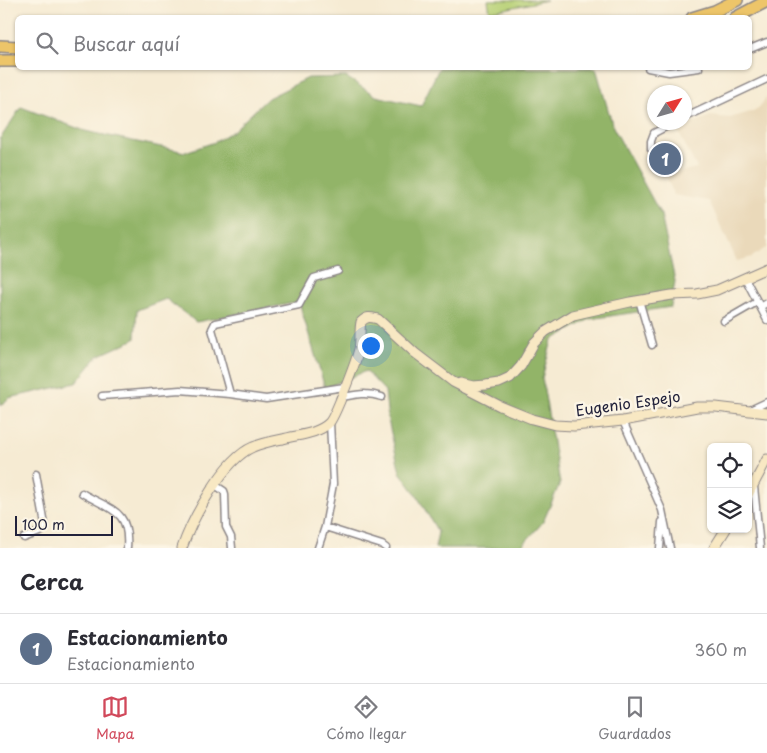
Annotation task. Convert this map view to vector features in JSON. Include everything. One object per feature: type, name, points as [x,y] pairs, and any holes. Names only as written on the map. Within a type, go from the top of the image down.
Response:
[{"type":"highway","points":[[702,15],[737,0]]},
{"type":"highway","points":[[741,15],[767,1]]},
{"type":"highway","points":[[0,46],[15,47]]},
{"type":"highway","points":[[0,62],[15,61]]},
{"type":"street","points":[[752,48],[767,42]]},
{"type":"street","points":[[660,70],[669,72],[684,70]]},
{"type":"street","points":[[692,114],[767,79]]},
{"type":"street","points":[[651,149],[650,141],[654,133],[660,130]]},
{"type":"street","points":[[453,382],[472,386],[492,384],[510,378],[521,366],[534,342],[544,332],[558,322],[573,315],[638,300],[717,290],[767,268]]},
{"type":"street","points":[[230,394],[212,329],[213,325],[299,305],[314,278],[338,271]]},
{"type":"street","points":[[745,278],[767,320]]},
{"type":"street","points":[[638,300],[652,345]]},
{"type":"street","points":[[724,321],[758,305],[767,303]]},
{"type":"street","name":"Eugenio Espejo","points":[[330,422],[355,364],[360,346],[361,322],[365,318],[370,317],[378,319],[415,353],[453,382],[500,406],[532,419],[555,425],[574,426],[623,421],[697,407],[750,410],[767,413]]},
{"type":"street","points":[[102,396],[180,390],[266,399],[344,387]]},
{"type":"street","points":[[340,398],[361,393],[382,397]]},
{"type":"street","points":[[750,410],[767,402]]},
{"type":"street","points":[[623,421],[662,510],[670,548]]},
{"type":"street","points":[[182,548],[189,530],[215,485],[236,458],[252,447],[320,429],[330,422]]},
{"type":"street","points":[[318,548],[325,527],[333,484],[330,422]]},
{"type":"street","points":[[752,489],[767,459]]},
{"type":"street","points":[[24,538],[42,531],[45,525],[36,474]]},
{"type":"street","points":[[215,485],[226,494],[226,527],[231,536],[232,548]]},
{"type":"street","points":[[754,486],[760,548]]},
{"type":"street","points":[[82,493],[118,513],[124,520],[128,537],[127,548]]},
{"type":"street","points":[[660,548],[662,510]]},
{"type":"street","points":[[325,527],[382,544],[386,548]]},
{"type":"street","points":[[714,548],[723,533]]},
{"type":"shaded area","points":[[767,97],[767,247],[752,257],[737,261],[709,201],[674,195],[666,175],[697,168],[678,130],[692,130],[692,123],[711,116],[730,118],[757,110]]},
{"type":"green space","points":[[488,0],[547,0],[490,12]]},
{"type":"green space","points":[[438,70],[597,70],[613,127],[661,215],[675,281],[671,307],[590,319],[552,340],[542,378],[560,483],[543,522],[520,548],[435,548],[438,532],[417,496],[400,472],[388,420],[385,391],[366,371],[325,388],[299,302],[196,322],[166,299],[137,310],[135,339],[98,356],[76,383],[9,398],[0,406],[0,139],[21,107],[85,131],[185,152],[215,142],[233,131],[268,98],[308,78],[346,77],[376,96],[421,106]]},
{"type":"place","name":"Estacionamiento","points":[[665,159]]}]
